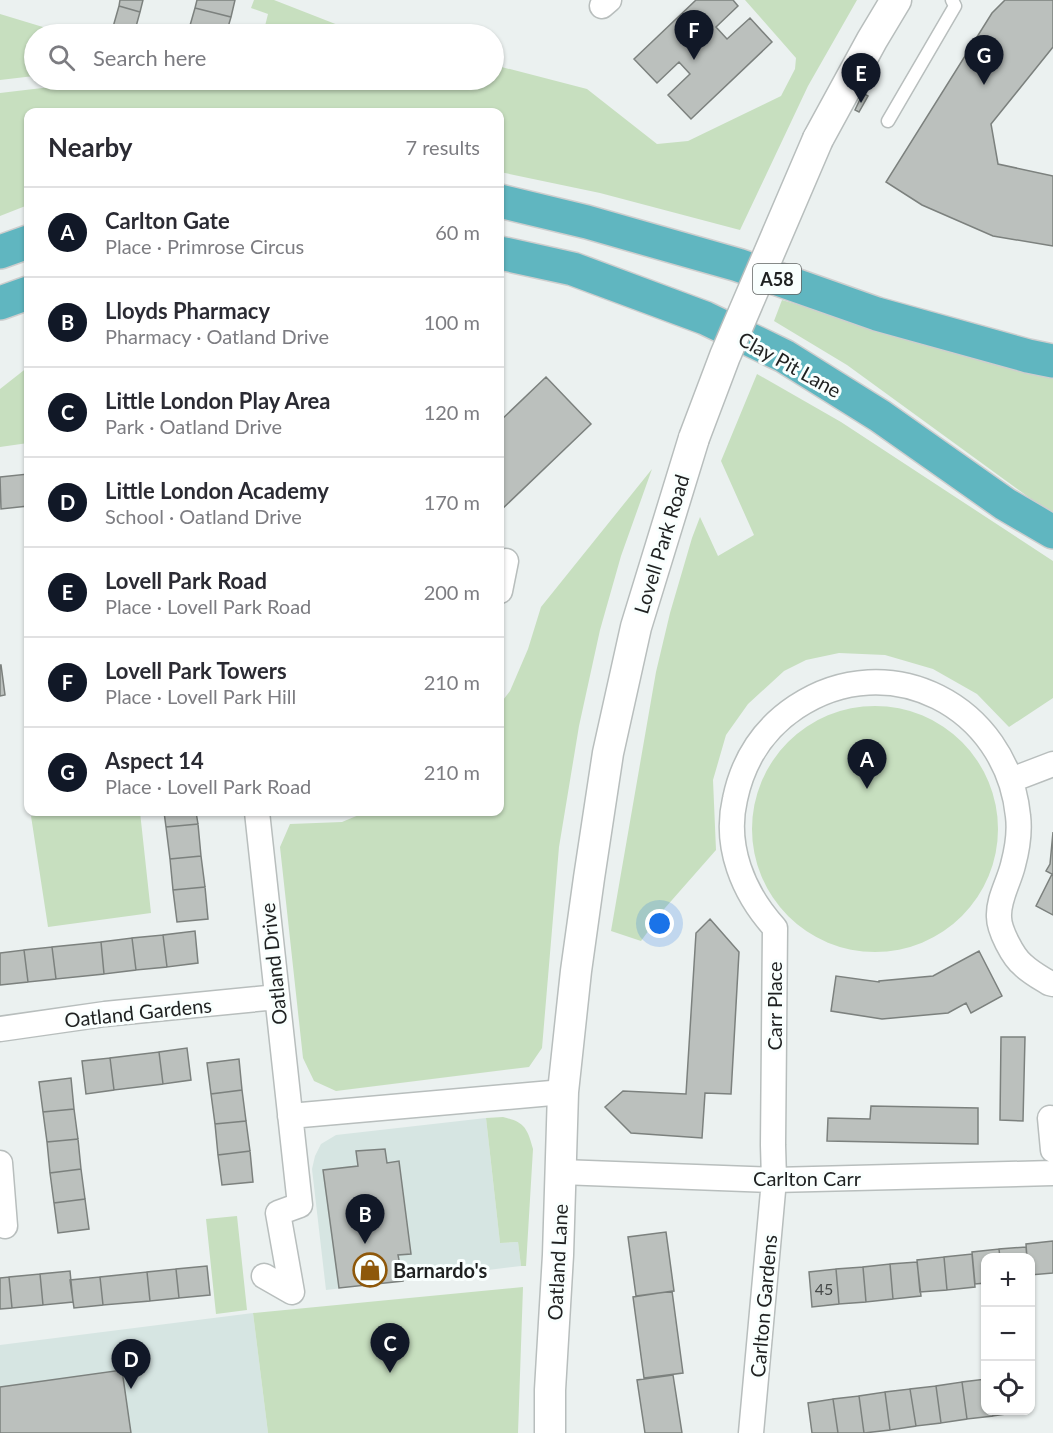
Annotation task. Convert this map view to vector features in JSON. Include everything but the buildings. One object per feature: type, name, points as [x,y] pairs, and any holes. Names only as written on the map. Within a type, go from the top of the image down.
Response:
[{"type":"highway","name":"A58","points":[[504,202],[586,222],[738,265],[877,314],[1053,361]]},
{"type":"highway","points":[[0,252],[24,243]]},
{"type":"highway","name":"Clay Pit Lane","points":[[504,254],[573,269],[705,318],[784,357],[880,416],[1005,504],[1053,532]]},
{"type":"highway","points":[[0,303],[24,294]]},
{"type":"street","name":"Lovell Park Road","points":[[563,1092],[577,960],[609,753],[636,627],[694,438],[725,356],[818,139],[896,0]]},
{"type":"street","points":[[504,571],[506,561]]},
{"type":"street","name":"Carr Place","points":[[774,1180],[775,928],[764,916],[746,888],[733,844],[732,823],[738,784],[745,765],[753,750],[785,714],[825,692],[866,683],[896,684],[924,691],[944,700],[970,719],[993,743],[1011,780],[1017,801],[1018,841],[1013,866],[1004,890],[999,918],[1006,941],[1022,965],[1053,984]]},
{"type":"street","points":[[1011,780],[1053,764]]},
{"type":"street","name":"Oatland Drive","points":[[257,816],[300,1205],[278,1213],[292,1292],[264,1275]]},
{"type":"street","name":"Oatland Gardens","points":[[0,1029],[105,1014],[277,997]]},
{"type":"street","points":[[291,1116],[563,1092]]},
{"type":"street","name":"Oatland Lane","points":[[550,1433],[563,1092]]},
{"type":"street","points":[[1050,1118],[1053,1150]]},
{"type":"street","points":[[0,1163],[5,1226]]},
{"type":"street","name":"Carlton Carr","points":[[561,1172],[774,1180],[1053,1173]]},
{"type":"street","name":"Carlton Gardens","points":[[751,1433],[774,1180]]},
{"type":"lane","points":[[888,122],[956,6],[952,0]]},
{"type":"shaded area","points":[[486,1118],[500,1243],[518,1242],[521,1266],[326,1290],[312,1169],[321,1144],[336,1135]]},
{"type":"shaded area","points":[[253,1313],[268,1433],[0,1433],[0,1345]]},
{"type":"green space","points":[[254,0],[274,0],[335,24],[266,24],[268,14],[251,8]]},
{"type":"green space","points":[[745,0],[857,0],[808,86],[740,230],[600,193],[504,173],[504,108],[24,108],[24,207],[0,216],[0,93],[25,90],[504,90],[504,68],[587,89],[657,144],[688,141],[781,96],[795,69],[796,58]]},
{"type":"green space","points":[[0,14],[33,24],[24,24],[24,77],[0,80]]},
{"type":"green space","points":[[782,300],[1053,377],[1053,515],[847,365],[774,321]]},
{"type":"green space","points":[[24,370],[24,444],[0,447],[0,389]]},
{"type":"green space","points":[[757,374],[841,422],[1053,561],[1053,698],[1009,727],[977,694],[933,669],[885,655],[839,653],[806,660],[784,671],[748,704],[726,735],[713,780],[716,850],[665,908],[641,941],[611,931],[656,672],[670,613],[700,517],[718,556],[754,535],[721,461]]},
{"type":"green space","points":[[652,469],[621,556],[600,630],[579,726],[559,847],[542,1048],[529,1067],[336,1091],[314,1081],[303,1058],[280,847],[290,824],[342,822],[356,816],[504,816],[504,699],[510,691],[528,649],[541,607]]},
{"type":"green space","points":[[887,706],[911,711],[933,720],[944,726],[962,742],[978,760],[989,782],[996,805],[998,829],[996,853],[989,876],[978,898],[962,916],[944,932],[911,947],[887,952],[863,952],[839,947],[806,932],[772,898],[761,876],[754,853],[752,817],[757,793],[772,760],[806,726],[828,715],[851,708]]},
{"type":"green space","points":[[31,816],[140,816],[151,913],[48,927]]},
{"type":"green space","points":[[503,1117],[516,1121],[524,1127],[533,1149],[526,1266],[521,1266],[518,1242],[500,1243],[486,1118]]},
{"type":"green space","points":[[237,1216],[247,1310],[216,1314],[206,1219]]},
{"type":"green space","points":[[523,1287],[518,1433],[268,1433],[253,1313]]},
{"type":"place","name":"Lovell Park Towers","points":[[694,60]]},
{"type":"place","name":"Aspect 14","points":[[984,85]]},
{"type":"place","name":"Lovell Park Road","points":[[861,103]]},
{"type":"place","name":"Carlton Gate","points":[[867,789]]},
{"type":"place","name":"Lloyds Pharmacy","points":[[365,1244]]},
{"type":"place","name":"Barnardo's","points":[[370,1270]]},
{"type":"place","name":"Little London Play Area","points":[[390,1373]]},
{"type":"place","name":"Little London Academy","points":[[131,1389]]}]
